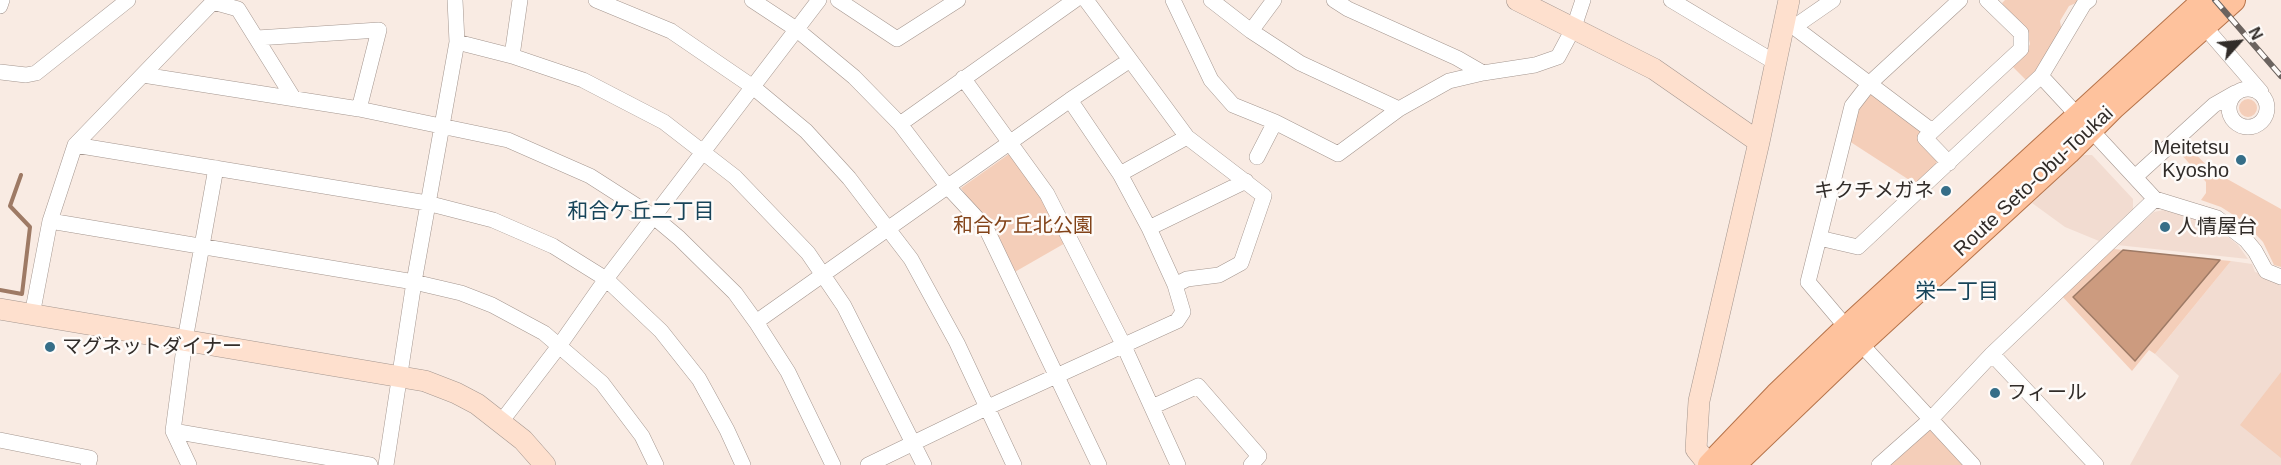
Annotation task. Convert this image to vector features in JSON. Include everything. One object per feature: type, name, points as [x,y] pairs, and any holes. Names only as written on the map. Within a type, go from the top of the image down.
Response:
[{"type":"main road","name":"Route Seto-Obu-Toukai","points":[[1733,465],[1854,336],[2085,123],[2196,9],[2233,0]]},
{"type":"main road","name":"Route Seto-Obu-Toukai","points":[[1709,465],[1777,395],[1854,336]]},
{"type":"street","points":[[0,6],[3,0]]},
{"type":"street","points":[[0,72],[26,75],[36,73],[128,0]]},
{"type":"street","points":[[386,465],[427,203],[457,42],[455,0]]},
{"type":"street","points":[[512,56],[520,0]]},
{"type":"street","points":[[598,0],[671,31],[753,87],[806,131],[849,178],[911,259],[957,343],[1014,465]]},
{"type":"street","points":[[752,0],[796,28],[855,78],[900,124],[948,187],[986,228],[1099,465]]},
{"type":"street","points":[[501,422],[606,279],[819,0]]},
{"type":"street","points":[[838,0],[897,39],[958,0]]},
{"type":"street","points":[[900,124],[1075,0]]},
{"type":"street","points":[[1086,0],[1187,137],[1264,196],[1241,263],[1219,275],[1187,279],[1175,285]]},
{"type":"street","points":[[1173,0],[1211,80],[1233,105],[1275,122],[1338,154],[1399,109],[1449,81],[1483,73],[1535,66],[1558,57],[1575,27],[1583,0]]},
{"type":"street","points":[[1211,0],[1251,31],[1300,63],[1399,109]]},
{"type":"street","points":[[1251,31],[1274,0]]},
{"type":"street","points":[[1334,0],[1348,9],[1457,58],[1483,73]]},
{"type":"street","points":[[1517,0],[1575,27],[1654,69],[1759,142]]},
{"type":"street","points":[[1671,0],[1776,63]]},
{"type":"street","points":[[1789,16],[1833,0]]},
{"type":"street","points":[[1960,0],[1869,84],[1852,106],[1808,282],[1854,336],[1973,465]]},
{"type":"street","points":[[1949,163],[1925,138],[2020,49],[2021,33],[1988,0]]},
{"type":"street","points":[[1819,238],[1858,247],[2041,76],[2084,4],[2089,0]]},
{"type":"street","points":[[32,315],[50,220],[75,145],[214,1],[238,9],[294,99]]},
{"type":"street","points":[[2196,9],[2263,95],[2268,106],[2265,117],[2256,125],[2245,127],[2234,121],[2229,110],[2235,93]]},
{"type":"street","points":[[1709,465],[1696,449],[1699,401],[1776,63],[1789,16]]},
{"type":"street","points":[[1789,16],[1869,84],[1932,131]]},
{"type":"street","points":[[257,38],[379,30],[359,109]]},
{"type":"street","points":[[457,42],[512,56],[583,81],[664,122],[735,177],[808,253],[844,306],[924,465]]},
{"type":"street","points":[[756,322],[1130,60]]},
{"type":"street","points":[[142,75],[359,109],[508,140],[590,176],[654,217],[703,260],[735,293],[788,372],[833,465]]},
{"type":"street","points":[[2041,76],[2155,199],[2217,218],[2246,240],[2266,271],[2281,277]]},
{"type":"street","points":[[963,78],[1047,194],[1123,344],[1178,465]]},
{"type":"street","points":[[2135,177],[2214,105],[2246,88],[2263,95]]},
{"type":"street","points":[[868,465],[1123,344],[1177,321],[1182,312],[1175,285],[1149,228],[1120,174],[1070,100]]},
{"type":"street","points":[[1257,157],[1275,122]]},
{"type":"street","points":[[1120,174],[1187,137]]},
{"type":"street","points":[[75,145],[427,203],[493,220],[553,246],[606,279],[661,331],[699,379],[743,465]]},
{"type":"street","points":[[189,465],[173,431],[186,340],[216,168]]},
{"type":"street","points":[[1149,228],[1246,181]]},
{"type":"street","points":[[1879,465],[1931,418],[1992,354],[2155,199]]},
{"type":"street","points":[[50,220],[414,282],[461,293],[492,305],[544,333],[602,383],[642,436],[656,465]]},
{"type":"street","points":[[0,309],[425,381],[456,393],[501,422],[523,440],[545,465]]},
{"type":"street","points":[[1992,354],[2096,465]]},
{"type":"street","points":[[1152,407],[1198,386],[1259,456],[1251,465]]},
{"type":"street","points":[[173,431],[370,465]]},
{"type":"street","points":[[0,440],[90,458],[88,465]]},
{"type":"shaded area","points":[[2083,155],[2092,155],[2133,199],[2133,209],[2099,241],[2065,227],[2032,203]]},
{"type":"shaded area","points":[[2164,210],[2205,222],[2218,229],[2238,245],[2248,259],[2117,245],[2154,212]]},
{"type":"shaded area","points":[[2123,250],[2220,260],[2135,361],[2073,297]]},
{"type":"shaded area","points":[[2231,261],[2252,264],[2255,272],[2281,280],[2281,465],[2130,465],[2179,376],[2155,354]]},
{"type":"green space","points":[[2005,0],[2083,0],[2069,6],[2060,21],[2062,33],[2028,82],[2012,66],[2026,52],[2030,44],[2028,35],[2002,3]]},
{"type":"green space","points":[[1872,89],[1925,130],[1917,138],[1937,160],[1936,167],[1917,185],[1849,141],[1857,110]]},
{"type":"green space","points":[[2248,99],[2254,102],[2257,108],[2254,114],[2248,117],[2242,114],[2239,108],[2242,102]]},
{"type":"green space","points":[[2187,145],[2211,170],[2281,209],[2281,267],[2274,265],[2263,242],[2243,221],[2221,207],[2201,200],[2206,193],[2206,182],[2179,152]]},
{"type":"green space","name":"和合ケ丘北公園","points":[[1009,154],[1041,195],[1067,242],[1013,273],[988,226],[961,188]]},
{"type":"green space","points":[[2114,249],[2123,250],[2073,297],[2135,361],[2220,260],[2231,261],[2155,354],[2149,350],[2132,371],[2061,295]]},
{"type":"green space","points":[[2281,372],[2281,458],[2240,425]]},
{"type":"green space","points":[[1930,430],[1935,431],[1965,465],[1890,465]]},
{"type":"waterway","points":[[0,290],[22,294],[30,227],[10,206],[21,175]]},
{"type":"railway","points":[[2215,0],[2281,76]]},
{"type":"place","name":"Meitetsu Kyosho","points":[[2241,160]]},
{"type":"place","name":"キクチメガネ","points":[[1946,191]]},
{"type":"place","name":"人情屋台","points":[[2165,227]]},
{"type":"place","name":"マグネットダイナー","points":[[50,347]]},
{"type":"place","name":"フィール","points":[[1995,393]]},
{"type":"district","name":"和合ケ丘二丁目","points":[[641,212]]},
{"type":"district","name":"栄一丁目","points":[[1957,292]]}]
